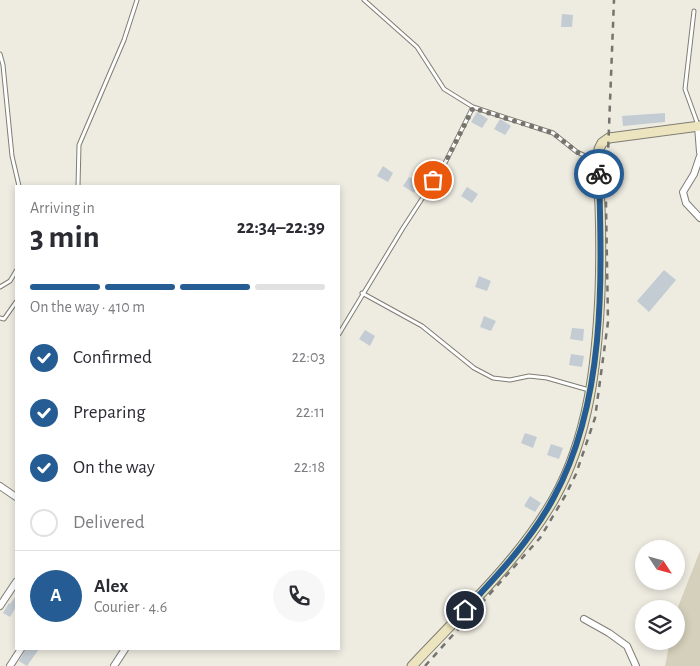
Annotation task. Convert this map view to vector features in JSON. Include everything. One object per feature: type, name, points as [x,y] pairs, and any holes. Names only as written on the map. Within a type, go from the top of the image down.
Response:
[{"type":"main road","points":[[412,666],[512,557],[532,531],[554,499],[575,450],[590,390],[600,294],[599,149],[602,143],[609,138],[699,126]]},
{"type":"street","points":[[699,126],[700,152]]},
{"type":"street","points":[[700,156],[694,174],[683,192],[686,203],[700,218]]},
{"type":"street","points":[[0,486],[15,496]]},
{"type":"street","points":[[0,606],[15,584]]},
{"type":"street","points":[[584,619],[627,646],[636,666]]},
{"type":"street","points":[[10,666],[20,650]]},
{"type":"street","points":[[114,666],[124,650]]},
{"type":"lane","points":[[78,185],[79,145],[124,40],[137,0]]},
{"type":"lane","points":[[364,0],[417,47],[444,89],[473,108],[553,133],[577,152],[599,162]]},
{"type":"lane","points":[[694,11],[685,89],[699,126]]},
{"type":"lane","points":[[0,54],[3,66],[12,156],[19,185]]},
{"type":"lane","points":[[340,332],[362,293],[444,165],[473,108]]},
{"type":"lane","points":[[0,287],[10,281],[15,273]]},
{"type":"lane","points":[[362,293],[422,326],[474,368],[493,378],[510,380],[529,376],[547,378],[590,390]]},
{"type":"lane","points":[[0,318],[4,319],[15,303]]},
{"type":"shaded area","points":[[700,551],[700,666],[665,666],[668,650],[685,650],[685,600],[681,600]]},
{"type":"building","points":[[562,14],[573,15],[572,27],[561,27]]},
{"type":"building","points":[[477,112],[488,119],[482,128],[471,122]]},
{"type":"building","points":[[665,113],[665,122],[623,126],[622,116]]},
{"type":"building","points":[[500,119],[511,126],[505,135],[494,129]]},
{"type":"building","points":[[383,166],[393,173],[388,182],[377,176]]},
{"type":"building","points":[[409,177],[420,183],[414,193],[403,186]]},
{"type":"building","points":[[442,179],[452,186],[446,195],[436,189]]},
{"type":"building","points":[[467,187],[478,194],[472,203],[461,196]]},
{"type":"building","points":[[664,270],[676,280],[649,312],[637,301]]},
{"type":"building","points":[[479,276],[491,281],[487,291],[475,287]]},
{"type":"building","points":[[484,316],[496,321],[491,331],[480,327]]},
{"type":"building","points":[[572,328],[584,329],[583,341],[570,339]]},
{"type":"building","points":[[365,330],[375,336],[370,346],[359,339]]},
{"type":"building","points":[[571,354],[584,356],[582,367],[569,365]]},
{"type":"building","points":[[525,433],[537,437],[533,448],[521,443]]},
{"type":"building","points":[[551,444],[563,448],[559,459],[547,455]]},
{"type":"building","points":[[530,496],[541,503],[535,512],[524,506]]},
{"type":"building","points":[[15,597],[15,609],[10,617],[3,613]]},
{"type":"building","points":[[25,650],[38,650],[27,666],[19,661]]},
{"type":"railway","points":[[425,666],[540,538],[576,474],[595,418],[608,322],[606,204],[614,0]]},
{"type":"way so far","points":[[433,180],[444,165],[473,108],[553,133],[577,152],[599,162],[599,174]]},
{"type":"route","points":[[465,610],[512,557],[554,499],[575,450],[587,408],[595,355],[600,294],[601,228],[599,174]]}]
